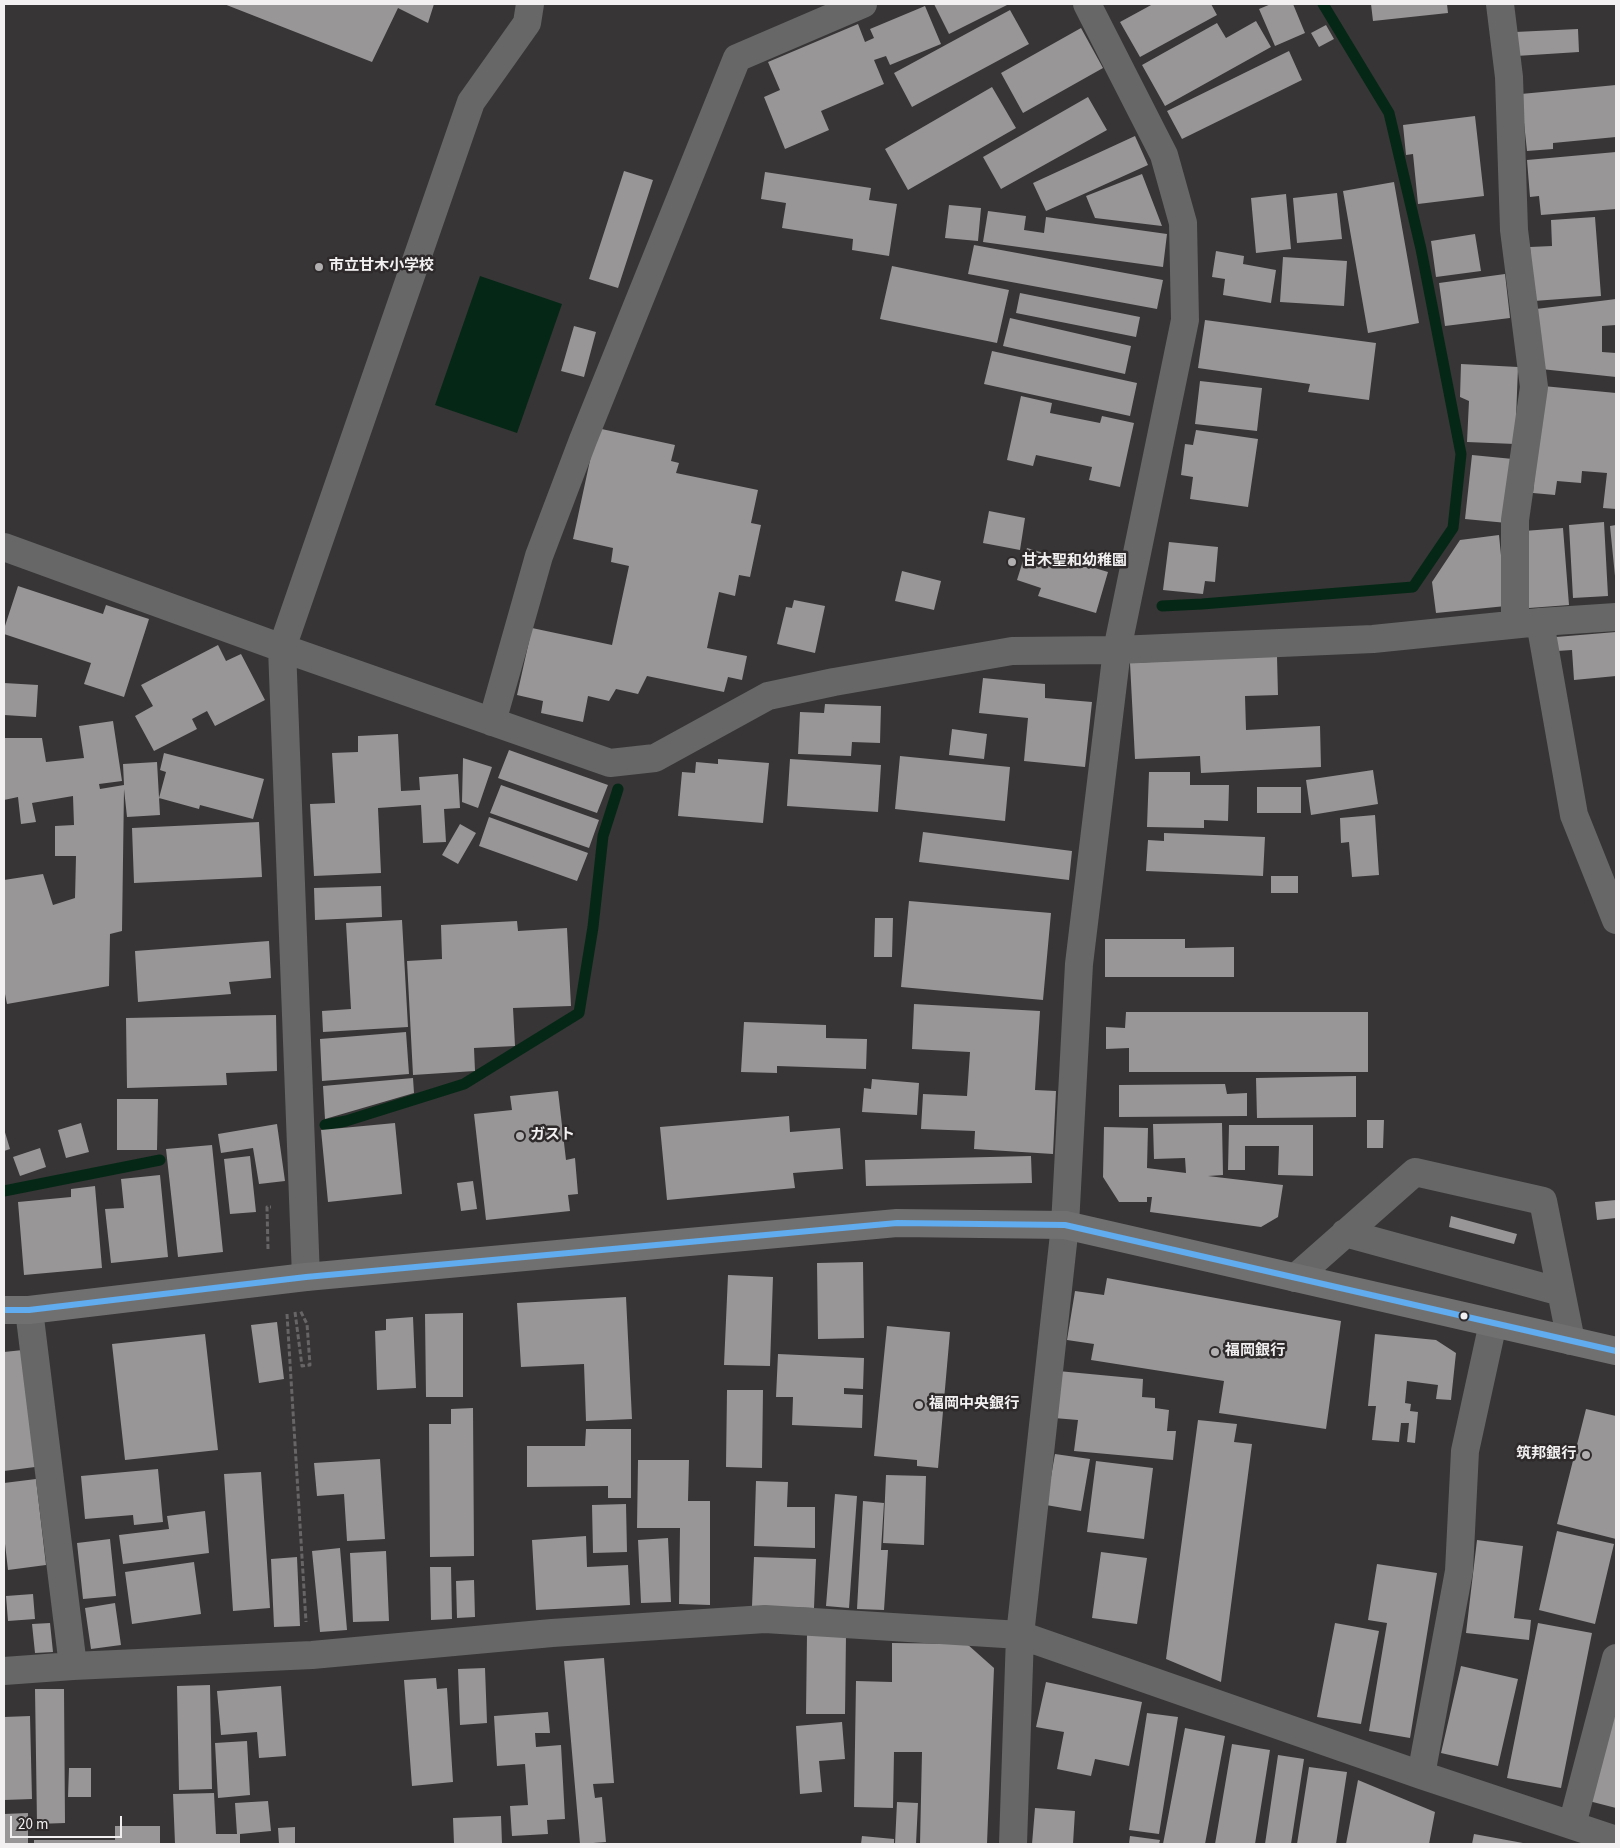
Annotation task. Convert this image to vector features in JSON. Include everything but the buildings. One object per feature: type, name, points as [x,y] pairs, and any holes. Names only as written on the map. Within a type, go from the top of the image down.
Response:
[{"type":"main road","points":[[16,1310],[306,1277],[897,1223],[1065,1225],[1616,1351]]},
{"type":"street","points":[[306,1277],[282,648],[471,102],[527,23],[530,4]]},
{"type":"street","points":[[492,722],[540,556],[583,440],[737,58],[863,4]]},
{"type":"street","points":[[1013,1844],[1020,1635],[1065,1225],[1080,964],[1117,650],[1185,320],[1183,223],[1164,155],[1087,4]]},
{"type":"street","points":[[1500,4],[1509,78],[1514,230],[1534,387],[1515,520],[1528,623],[1574,815],[1616,920]]},
{"type":"street","points":[[4,547],[610,764],[655,758],[768,696],[834,682],[1012,651],[1117,650],[1373,639],[1528,623],[1616,617]]},
{"type":"street","points":[[1294,1278],[1415,1172],[1543,1201],[1571,1341]]},
{"type":"street","points":[[1345,1233],[1561,1292]]},
{"type":"street","points":[[16,1310],[72,1666]]},
{"type":"street","points":[[1421,1775],[1459,1571],[1465,1450],[1493,1323]]},
{"type":"street","points":[[4,1671],[312,1655],[552,1633],[765,1619],[1020,1635],[1421,1775],[1616,1840]]},
{"type":"street","points":[[1572,1825],[1616,1658]]},
{"type":"path","points":[[287,1312],[306,1623]]},
{"type":"path","points":[[295,1312],[302,1366],[310,1365],[307,1324]]},
{"type":"shaded area","points":[[480,276],[562,304],[517,433],[435,405]]},
{"type":"waterway","points":[[1162,606],[1413,587],[1453,528],[1461,454],[1421,249],[1389,113],[1323,4]]},
{"type":"waterway","points":[[325,1125],[346,1121],[464,1084],[579,1013],[593,927],[603,836],[618,789]]},
{"type":"waterway","points":[[4,1191],[160,1160]]},
{"type":"transit line","points":[[4,1310],[29,1310],[306,1277],[897,1223],[1065,1225],[1616,1351]]},
{"type":"place","name":"市立甘木小学校","points":[[319,267]]},
{"type":"place","name":"甘木聖和幼稚園","points":[[1012,562]]},
{"type":"place","name":"ガスト","points":[[520,1136]]},
{"type":"place","name":"福岡銀行","points":[[1215,1352]]},
{"type":"place","name":"福岡中央銀行","points":[[919,1405]]},
{"type":"place","name":"筑邦銀行","points":[[1586,1455]]}]
